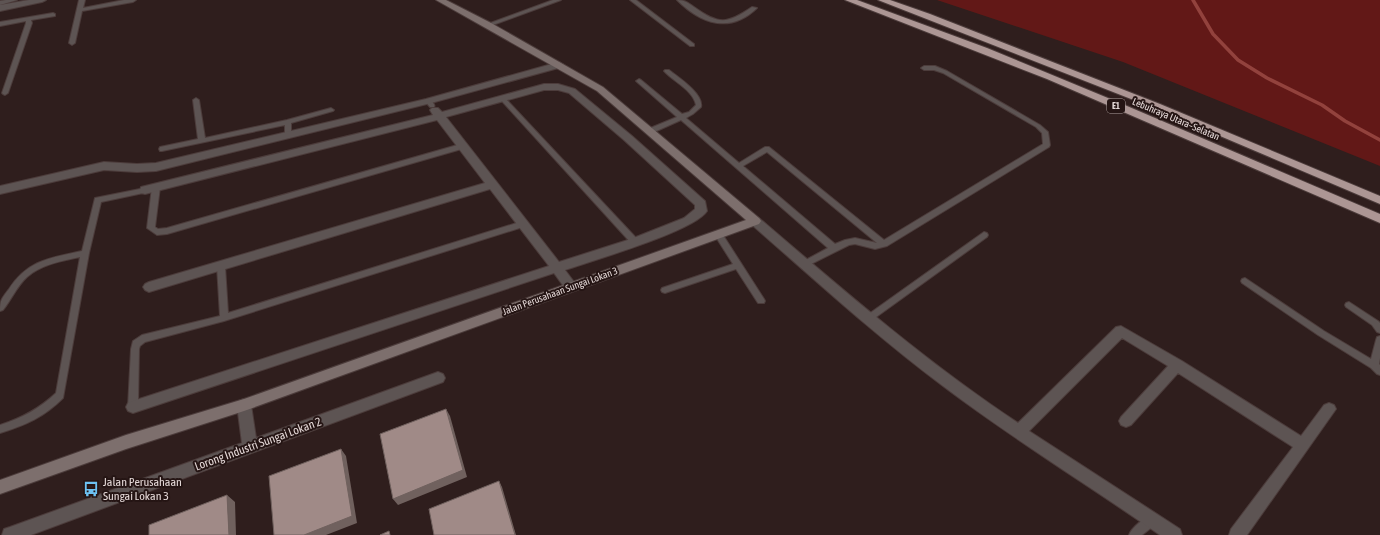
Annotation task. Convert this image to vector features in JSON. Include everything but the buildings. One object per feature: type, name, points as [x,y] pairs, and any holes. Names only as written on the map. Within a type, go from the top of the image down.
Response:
[{"type":"highway","name":"Lebuhraya Utara–Selatan","points":[[849,0],[903,19],[1031,70],[1380,220]]},
{"type":"highway","name":"Lebuhraya Utara–Selatan","points":[[882,0],[927,16],[1157,106],[1380,200]]},
{"type":"main road","points":[[440,0],[488,25],[600,89],[755,220]]},
{"type":"main road","name":"Jalan Perusahaan Sungai Lokan 3","points":[[0,487],[126,442],[244,405],[755,220]]},
{"type":"street","points":[[0,8],[42,0]]},
{"type":"street","points":[[0,190],[104,166],[137,168],[156,167],[288,135],[430,104],[559,65]]},
{"type":"street","points":[[133,407],[634,242],[688,221],[701,211],[701,204],[628,138],[572,91],[558,87],[544,87],[440,116],[145,190]]},
{"type":"street","points":[[430,104],[571,286]]},
{"type":"street","points":[[150,287],[493,184]]},
{"type":"street","points":[[755,220],[869,318],[947,381],[1018,432],[1174,535]]},
{"type":"street","points":[[1018,432],[1121,330],[1302,445]]},
{"type":"street","points":[[1126,421],[1177,365]]},
{"type":"street","name":"Lorong Industri Sungai Lokan 2","points":[[10,535],[438,378]]},
{"type":"street","points":[[244,405],[250,446]]},
{"type":"street","points":[[1236,535],[1329,409]]},
{"type":"lane","points":[[0,2],[14,0]]},
{"type":"lane","points":[[72,43],[82,0]]},
{"type":"lane","points":[[80,10],[133,0]]},
{"type":"lane","points":[[488,25],[558,0]]},
{"type":"lane","points":[[633,0],[692,45]]},
{"type":"lane","points":[[680,0],[704,16],[724,24],[734,21],[754,8]]},
{"type":"lane","points":[[0,24],[53,15]]},
{"type":"lane","points":[[5,93],[29,23],[28,19]]},
{"type":"lane","points":[[806,264],[848,242],[854,241],[875,246],[884,244],[1047,145],[1045,132],[1038,126],[945,72],[935,68],[924,68]]},
{"type":"lane","points":[[650,131],[691,113],[699,106],[696,96],[667,71]]},
{"type":"lane","points":[[639,81],[834,248]]},
{"type":"lane","points":[[503,99],[634,242]]},
{"type":"lane","points":[[196,100],[202,140]]},
{"type":"lane","points":[[162,149],[288,122],[331,110]]},
{"type":"lane","points":[[288,122],[288,135]]},
{"type":"lane","points":[[156,187],[151,228],[157,232],[167,231],[463,146]]},
{"type":"lane","points":[[738,166],[767,149],[884,244]]},
{"type":"lane","points":[[0,429],[26,421],[46,410],[60,395],[85,252],[98,200],[145,190]]},
{"type":"lane","points":[[133,407],[136,344],[142,339],[224,318],[523,224]]},
{"type":"lane","points":[[718,234],[761,301]]},
{"type":"lane","points":[[869,318],[984,235]]},
{"type":"lane","points":[[0,308],[30,270],[85,252]]},
{"type":"lane","points":[[665,290],[738,265]]},
{"type":"lane","points":[[221,266],[224,318]]},
{"type":"lane","points":[[1245,281],[1321,333],[1377,368],[1380,340]]},
{"type":"lane","points":[[1349,305],[1375,323],[1380,330]]},
{"type":"lane","points":[[1134,535],[1152,520]]},
{"type":"shaded area","points":[[937,0],[1380,0],[1380,166],[1123,62]]},
{"type":"waterway","points":[[1193,0],[1213,34],[1238,60],[1267,78],[1322,105],[1345,121],[1380,140]]},
{"type":"place","name":"Jalan Perusahaan Sungai Lokan 3","points":[[91,489]]}]
